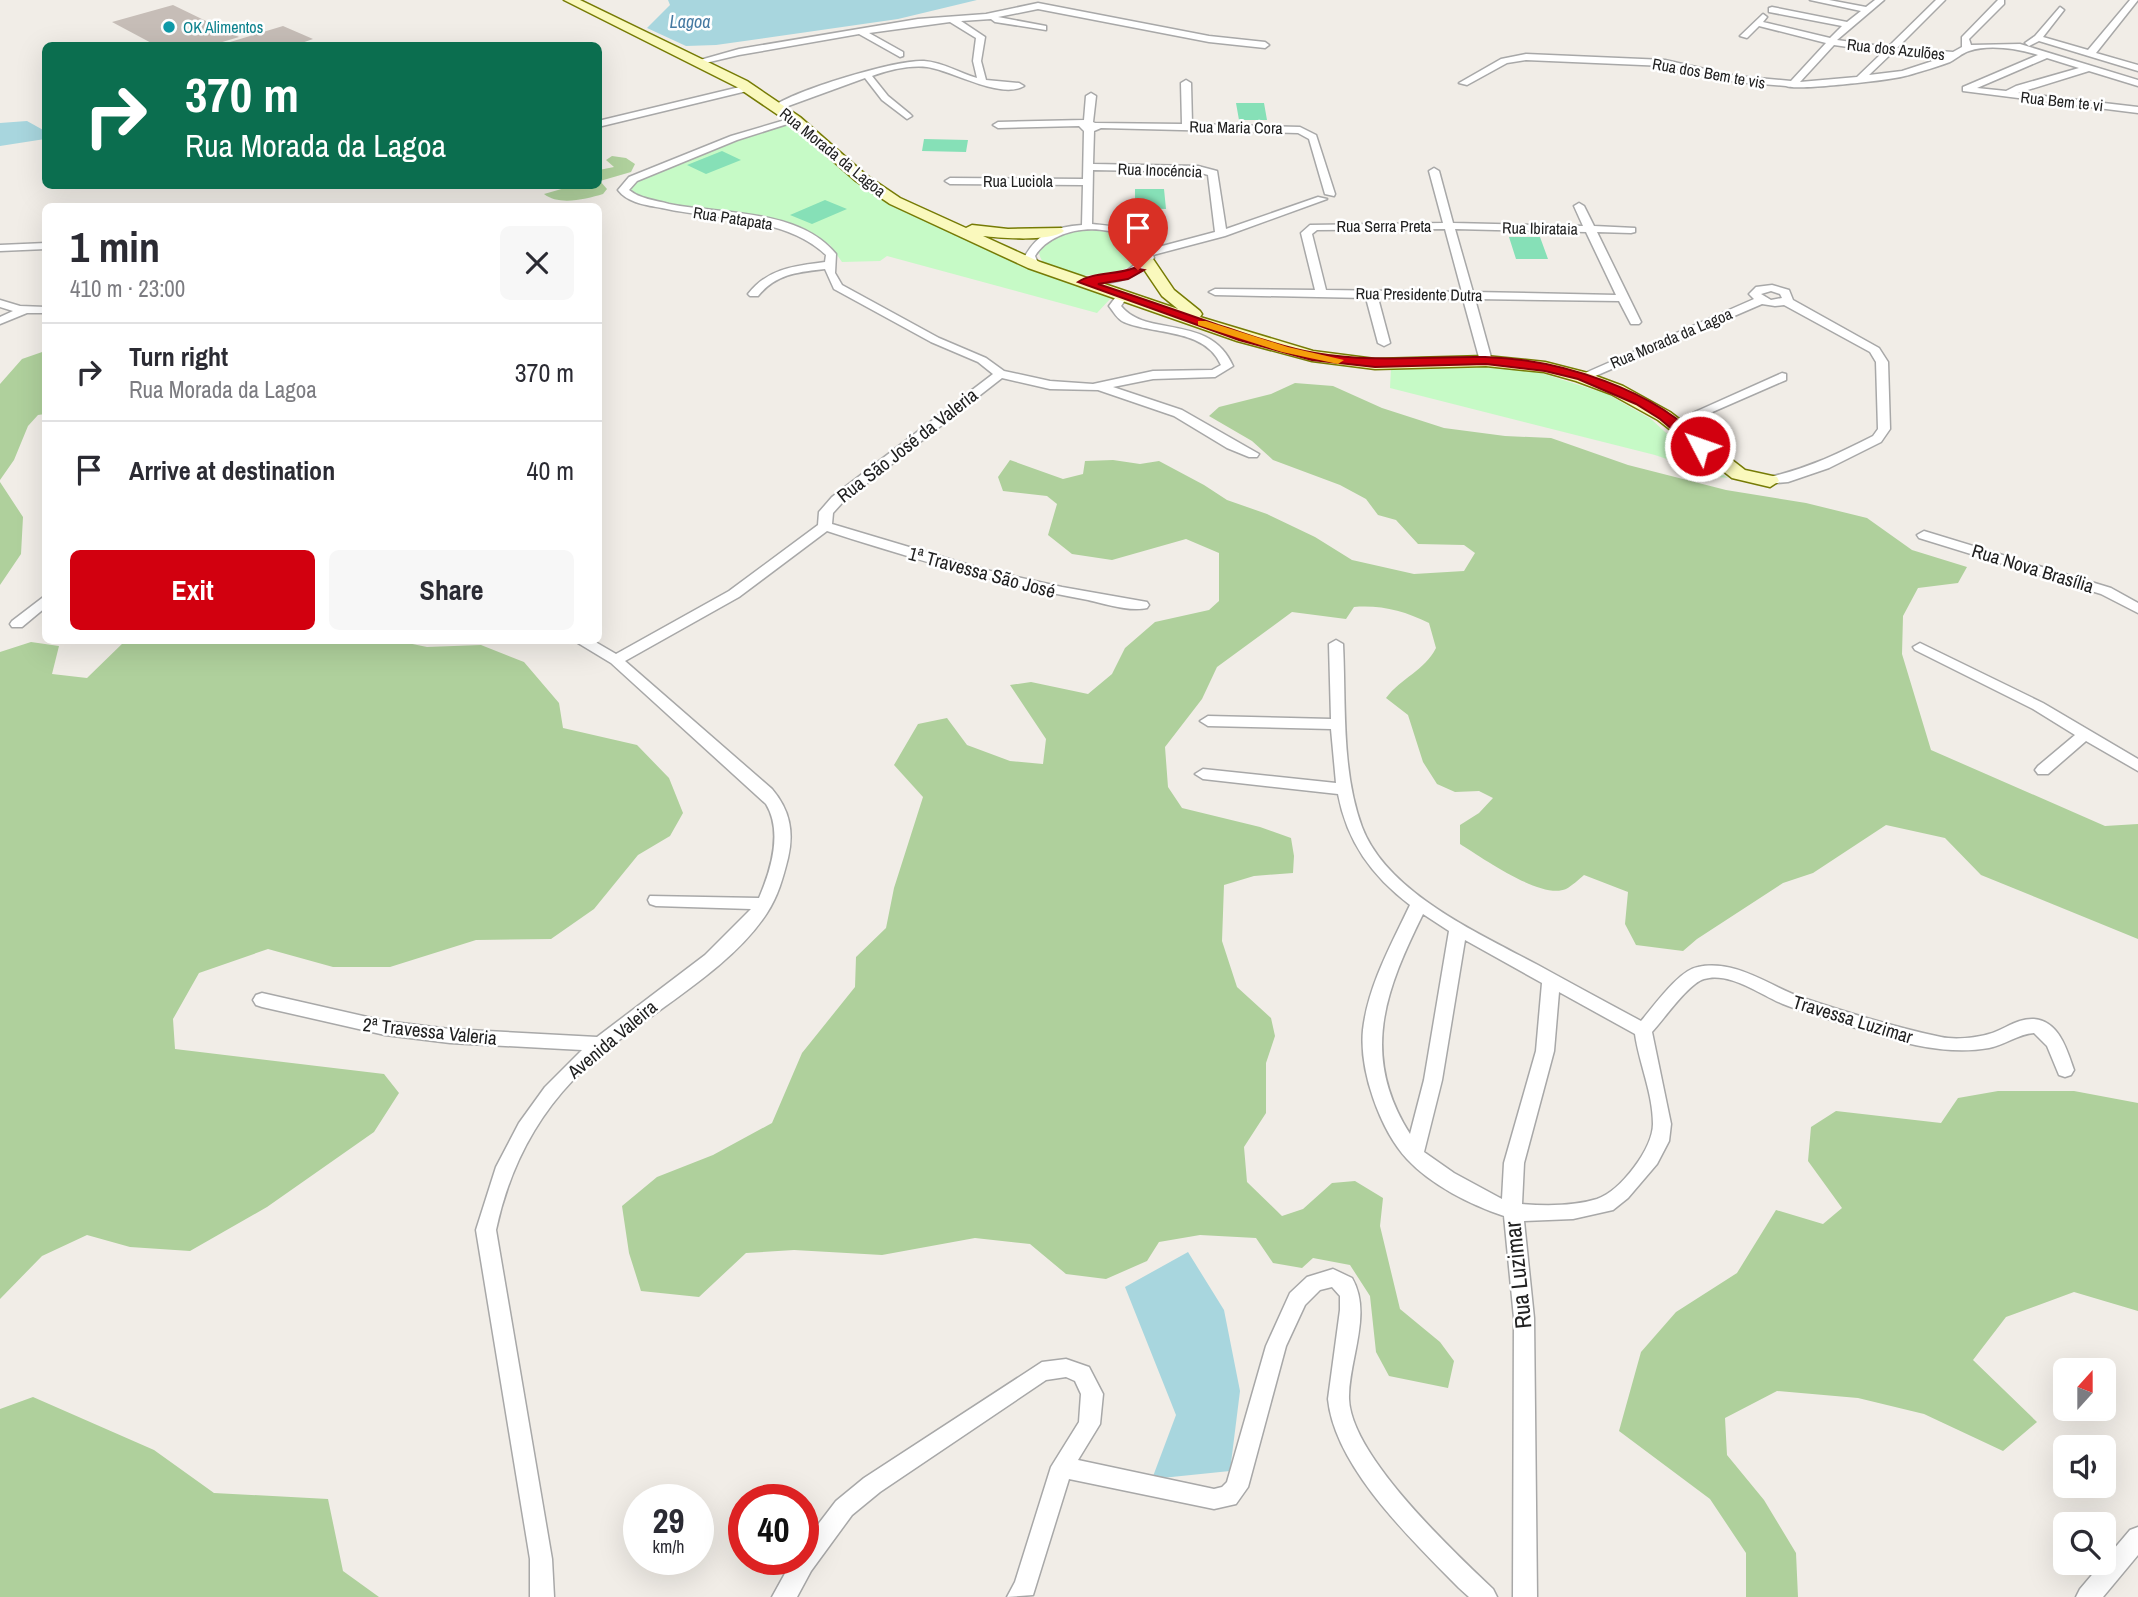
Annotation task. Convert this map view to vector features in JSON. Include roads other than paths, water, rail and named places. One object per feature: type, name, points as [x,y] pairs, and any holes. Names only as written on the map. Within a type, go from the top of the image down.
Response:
[{"type":"street","name":"Rua Morada da Lagoa","points":[[570,0],[748,88],[795,120],[861,178],[895,201],[1034,265],[1208,325],[1286,350],[1342,361],[1385,364],[1486,361],[1545,368],[1582,377],[1640,401],[1739,474],[1770,481],[1784,480],[1808,471],[1877,439],[1884,429],[1882,362],[1875,350],[1786,301],[1788,299],[1785,292],[1766,288],[1756,291],[1755,294],[1761,300],[1582,377]]},
{"type":"street","points":[[1744,36],[1772,10],[1776,0]]},
{"type":"street","points":[[1814,0],[1866,9]]},
{"type":"street","points":[[1791,86],[1850,24],[1880,0]]},
{"type":"street","points":[[1859,80],[1941,0]]},
{"type":"street","points":[[2091,53],[2134,0]]},
{"type":"street","points":[[1967,48],[1965,39],[2001,2]]},
{"type":"street","points":[[697,62],[748,50],[860,32],[949,18],[986,17],[1048,6],[1209,39],[1265,45]]},
{"type":"street","points":[[1772,10],[1850,24]]},
{"type":"street","points":[[2021,47],[2038,38],[2060,10]]},
{"type":"street","points":[[986,17],[1043,28]]},
{"type":"street","points":[[949,18],[981,37],[977,61],[982,81]]},
{"type":"street","name":"Rua dos Azulões","points":[[1756,23],[1854,47],[1956,55],[1967,48],[2021,47]]},
{"type":"street","points":[[860,32],[900,54]]},
{"type":"street","points":[[2038,38],[2138,68]]},
{"type":"street","points":[[2021,47],[2138,83]]},
{"type":"street","name":"Rua dos Bem te vis","points":[[1464,83],[1504,61],[1526,57],[1675,64],[1736,79],[1791,86],[1859,80],[1926,68],[1956,55]]},
{"type":"street","name":"Rua Bem te vi","points":[[2045,56],[1966,89],[2138,110]]},
{"type":"street","points":[[777,107],[867,75],[923,64],[993,85],[1019,86]]},
{"type":"street","name":"Rua Bem te vi","points":[[2006,95],[2019,88],[2086,69]]},
{"type":"street","points":[[867,75],[885,98],[907,116]]},
{"type":"street","points":[[1186,83],[1187,126]]},
{"type":"street","points":[[602,123],[748,88]]},
{"type":"street","points":[[1087,227],[1086,182],[1091,96]]},
{"type":"street","name":"Rua Bem te vi","points":[[2118,108],[2138,99]]},
{"type":"street","name":"Rua Patapata","points":[[795,120],[734,138],[633,179],[622,190],[636,199],[713,215],[757,219],[800,233],[828,250],[832,259],[831,278],[852,296],[935,340],[982,360],[1000,374],[1050,386],[1082,388],[1100,387],[1153,375],[1215,373],[1227,366],[1220,352],[1187,333],[1125,319],[1115,306],[1122,296]]},
{"type":"street","name":"Rua Maria Cora","points":[[998,125],[1289,129],[1307,133],[1315,141],[1326,197],[1148,257]]},
{"type":"street","name":"Rua Inocéncia","points":[[1088,167],[1198,169],[1213,173],[1221,233]]},
{"type":"street","points":[[1434,171],[1486,361]]},
{"type":"street","name":"Rua Luciola","points":[[950,181],[1086,182]]},
{"type":"street","points":[[1579,206],[1635,322]]},
{"type":"street","points":[[937,222],[991,233],[1087,227],[1129,234],[1139,240],[1168,293],[1208,325]]},
{"type":"street","name":"Rua Serra Preta","points":[[1321,294],[1306,233],[1310,228],[1449,226]]},
{"type":"street","name":"Rua Ibirataia","points":[[1449,226],[1631,230]]},
{"type":"street","points":[[1034,265],[1030,256],[1032,246],[1056,231]]},
{"type":"street","points":[[0,248],[42,246]]},
{"type":"street","name":"Rua Morada da Lagoa","points":[[1083,282],[1124,276],[1138,270],[1148,257]]},
{"type":"street","points":[[754,294],[762,282],[775,275],[830,265]]},
{"type":"street","name":"Rua Presidente Dutra","points":[[1215,292],[1623,298]]},
{"type":"street","points":[[1371,294],[1384,343]]},
{"type":"street","points":[[0,303],[42,310]]},
{"type":"street","points":[[0,321],[26,309]]},
{"type":"street","name":"Rua São José da Valeria","points":[[616,660],[734,594],[825,526],[829,506],[1000,374]]},
{"type":"street","points":[[1674,424],[1782,377]]},
{"type":"street","name":"Rua Patapata","points":[[1100,387],[1178,413],[1231,446],[1253,454]]},
{"type":"street","name":"1ª Travessa São José","points":[[825,526],[1007,580],[1079,596],[1142,605]]},
{"type":"street","name":"Rua Nova Brasília","points":[[1924,535],[2106,590],[2138,609]]},
{"type":"street","points":[[17,624],[42,603]]},
{"type":"street","name":"Avenida Valeira","points":[[542,1597],[541,1559],[486,1230],[490,1206],[510,1157],[527,1125],[566,1076],[599,1044],[713,959],[749,924],[764,904],[774,882],[783,846],[783,821],[778,805],[616,660],[587,644]]},
{"type":"street","points":[[1336,644],[1344,789],[1354,829],[1376,864],[1420,903],[1458,929],[1643,1030],[1660,1108],[1662,1134],[1644,1169],[1620,1194],[1608,1203],[1596,1207],[1579,1212],[1513,1212],[1512,1177],[1545,1051],[1551,981]]},
{"type":"street","points":[[1920,647],[2038,705],[2138,766]]},
{"type":"street","points":[[1208,721],[1340,724]]},
{"type":"street","points":[[2043,770],[2085,734]]},
{"type":"street","points":[[1203,774],[1344,789]]},
{"type":"street","points":[[656,900],[764,904]]},
{"type":"street","name":"Rua Luzimar","points":[[1420,903],[1391,963],[1372,1028],[1371,1050],[1377,1085],[1414,1154],[1440,1172],[1513,1212],[1524,1318],[1525,1597]]},
{"type":"street","points":[[1414,1154],[1433,1080],[1458,929]]},
{"type":"street","name":"Travessa Luzimar","points":[[1643,1030],[1677,989],[1698,973],[1709,970],[1737,976],[1793,1001],[1871,1026],[1945,1045],[1990,1041],[2022,1027],[2034,1026],[2041,1028],[2055,1042],[2065,1070]]},
{"type":"street","name":"2ª Travessa Valeria","points":[[262,1000],[385,1028],[450,1036],[599,1044]]},
{"type":"street","points":[[1062,1467],[1214,1499],[1228,1497],[1237,1488],[1276,1346],[1297,1299],[1314,1283],[1333,1278],[1345,1284],[1350,1294],[1350,1315],[1338,1376],[1339,1411],[1348,1437],[1410,1520],[1485,1597]]},
{"type":"street","points":[[784,1597],[803,1563],[844,1508],[872,1485],[1042,1371],[1066,1368],[1082,1374],[1092,1394],[1088,1424],[1062,1467],[1025,1587],[1019,1597]]},
{"type":"street","points":[[2088,1597],[2138,1538]]},
{"type":"water","name":"Lagoa","points":[[668,0],[977,0],[898,19],[716,45],[686,46],[647,28],[670,5]]},
{"type":"water","points":[[27,121],[42,129],[42,139],[0,146],[0,123]]},
{"type":"water","points":[[1188,1252],[1224,1310],[1240,1391],[1230,1471],[1152,1479],[1176,1415],[1125,1287]]},
{"type":"place","name":"OK Alimentos","points":[[169,27]]}]
